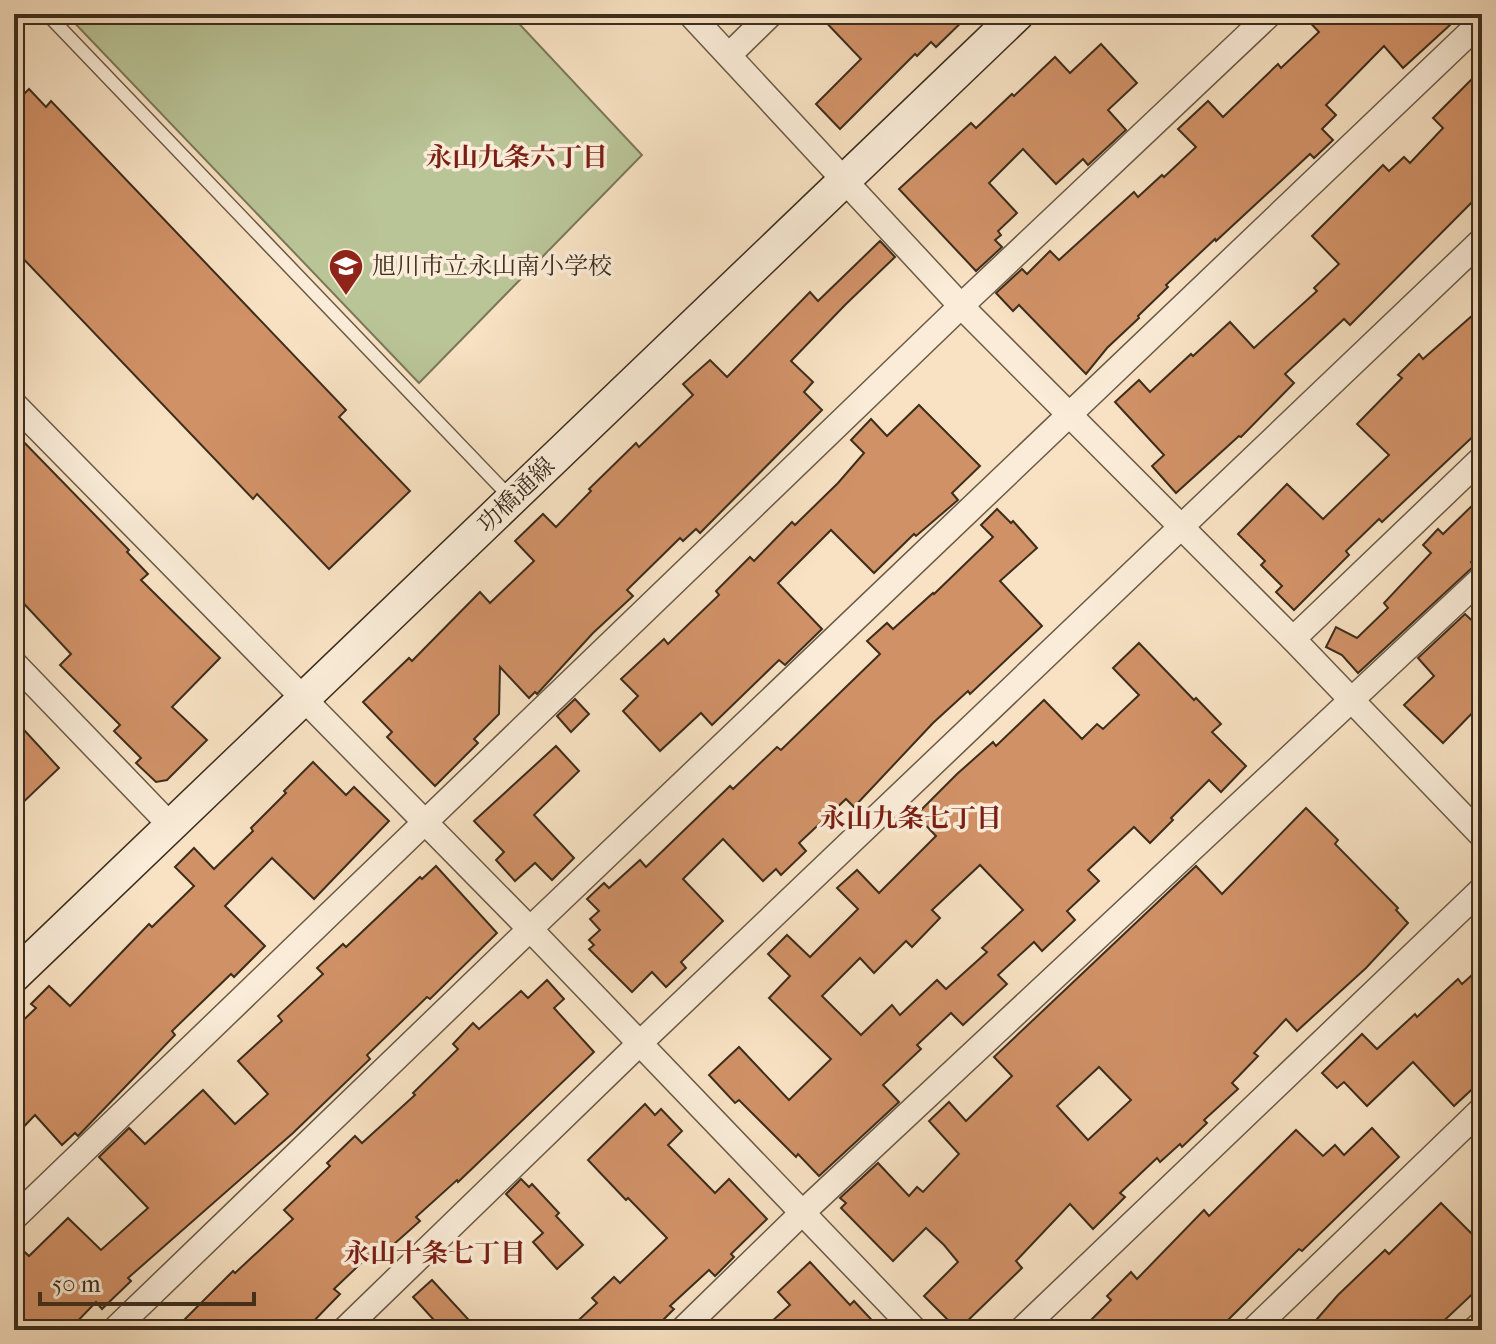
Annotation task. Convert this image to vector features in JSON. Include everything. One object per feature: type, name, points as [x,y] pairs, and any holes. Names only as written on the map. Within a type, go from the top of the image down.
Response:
[{"type":"street","points":[[690,14],[961,306],[1293,639],[1482,836]]},
{"type":"street","points":[[729,55],[771,14]]},
{"type":"street","name":"功橋通線","points":[[14,976],[1018,14]]},
{"type":"street","points":[[14,1218],[961,306],[1270,14]]},
{"type":"street","points":[[114,1330],[1482,21]]},
{"type":"street","points":[[344,1330],[639,1044],[1482,240]]},
{"type":"street","points":[[14,404],[530,929],[915,1330]]},
{"type":"street","points":[[1293,639],[1482,458]]},
{"type":"street","points":[[682,1330],[802,1213],[1482,578]]},
{"type":"street","points":[[14,663],[172,827]]},
{"type":"street","points":[[1021,1330],[1482,889]]},
{"type":"street","points":[[1253,1330],[1482,1109]]},
{"type":"street","points":[[1474,1330],[1482,1323]]},
{"type":"lane","points":[[47,14],[512,499]]},
{"type":"green space","points":[[66,14],[510,14],[642,155],[419,383]]},
{"type":"building","points":[[818,14],[970,14],[936,47],[931,42],[917,56],[915,54],[840,129],[816,104],[861,59]]},
{"type":"building","points":[[1302,14],[1462,14],[1403,68],[1384,46],[1326,105],[1336,115],[1322,129],[1333,140],[1314,158],[1310,154],[1166,285],[1168,287],[1107,348],[1086,374],[1019,305],[1013,311],[996,293],[1022,269],[1027,274],[1050,251],[1059,260],[1134,192],[1138,197],[1162,175],[1164,177],[1196,147],[1178,129],[1208,101],[1223,117],[1278,64],[1281,68],[1319,32]]},
{"type":"building","points":[[1101,44],[1137,83],[1108,110],[1126,130],[1088,165],[1083,159],[1056,184],[1023,149],[989,183],[1017,213],[998,231],[1001,235],[995,240],[1002,247],[976,271],[899,189],[971,123],[976,128],[1055,57],[1070,73]]},
{"type":"building","points":[[1482,69],[1482,192],[1350,325],[1344,319],[1285,374],[1294,383],[1241,437],[1176,493],[1152,466],[1164,455],[1115,402],[1139,380],[1150,392],[1230,322],[1254,348],[1317,291],[1314,288],[1339,264],[1312,236],[1383,165],[1389,171],[1404,157],[1410,163],[1443,128],[1433,118]]},
{"type":"building","points":[[29,89],[46,107],[51,101],[346,410],[339,417],[410,491],[329,569],[257,494],[253,499],[14,249],[14,104]]},
{"type":"building","points":[[880,241],[895,257],[791,361],[813,382],[804,392],[822,410],[700,533],[696,529],[683,541],[680,538],[627,590],[633,596],[593,633],[537,694],[535,692],[529,698],[500,667],[499,714],[474,739],[478,743],[435,786],[387,737],[392,732],[363,702],[409,658],[412,661],[480,592],[490,603],[534,561],[515,541],[543,514],[556,527],[636,443],[639,447],[693,395],[683,384],[710,360],[727,377],[810,292],[818,301]]},
{"type":"building","points":[[1482,307],[1482,428],[1382,522],[1379,519],[1346,551],[1349,555],[1294,610],[1276,592],[1282,586],[1261,565],[1265,561],[1238,534],[1287,484],[1323,519],[1389,455],[1357,424],[1402,378],[1398,375],[1419,354],[1423,359]]},
{"type":"building","points":[[919,405],[980,466],[952,493],[958,500],[916,536],[914,534],[874,573],[831,530],[778,583],[822,629],[785,665],[779,660],[712,725],[701,713],[660,751],[623,711],[638,696],[621,679],[664,639],[668,644],[719,595],[716,591],[750,557],[754,561],[792,522],[795,525],[838,483],[864,453],[851,440],[871,419],[887,436]]},
{"type":"building","points":[[14,432],[129,550],[127,552],[148,574],[141,580],[220,658],[172,707],[207,740],[167,780],[156,782],[136,763],[141,758],[114,731],[120,725],[60,665],[71,654],[14,593]]},
{"type":"building","points":[[1482,496],[1482,551],[1471,562],[1474,566],[1358,673],[1342,655],[1326,647],[1336,627],[1357,638],[1388,608],[1384,603],[1431,553],[1423,545],[1438,529],[1443,534]]},
{"type":"building","points":[[997,509],[1011,523],[1013,521],[1037,548],[1000,581],[1042,626],[970,694],[968,691],[933,723],[854,807],[846,799],[799,843],[806,851],[781,875],[776,869],[763,881],[723,839],[683,879],[723,921],[681,962],[686,968],[666,987],[652,972],[632,992],[589,949],[594,945],[589,940],[600,930],[590,919],[599,911],[587,899],[604,883],[609,888],[640,860],[646,867],[730,786],[733,789],[777,747],[781,750],[880,654],[867,641],[887,623],[893,629],[993,537],[981,525]]},
{"type":"building","points":[[1465,614],[1482,630],[1482,703],[1443,743],[1404,705],[1434,676],[1418,658]]},
{"type":"building","points":[[1139,643],[1221,724],[1212,732],[1246,766],[1221,792],[1209,780],[1150,843],[1134,827],[1088,870],[1099,881],[1067,911],[1075,920],[1042,951],[1034,942],[998,975],[1007,984],[963,1025],[951,1013],[917,1045],[921,1049],[883,1085],[899,1102],[819,1176],[739,1100],[735,1103],[709,1075],[739,1047],[789,1100],[831,1059],[769,998],[790,976],[768,954],[787,935],[810,957],[858,909],[837,888],[857,870],[879,893],[936,836],[916,815],[957,774],[993,742],[996,746],[1044,700],[1082,739],[1097,724],[1103,729],[1139,695],[1113,668]],"holes":[[[980,865],[1023,910],[982,948],[987,952],[946,989],[937,980],[900,1015],[892,1005],[861,1035],[822,996],[860,958],[874,973],[906,941],[912,947],[940,918],[932,910]]]},
{"type":"building","points":[[575,699],[589,714],[571,732],[557,716]]},
{"type":"building","points":[[14,719],[59,768],[14,811]]},
{"type":"building","points":[[556,746],[579,771],[534,815],[574,858],[552,880],[535,863],[515,881],[496,860],[504,852],[474,821]]},
{"type":"building","points":[[313,762],[346,795],[354,787],[389,821],[314,899],[272,858],[225,906],[265,946],[172,1031],[175,1035],[78,1136],[75,1133],[62,1145],[35,1115],[14,1137],[14,1029],[36,1008],[31,1004],[49,986],[70,1006],[149,924],[152,927],[194,886],[175,867],[194,848],[214,869],[253,831],[251,828]]},
{"type":"building","points":[[1306,808],[1338,840],[1335,844],[1398,908],[1396,910],[1408,923],[1366,968],[1297,1031],[1286,1019],[1254,1053],[1258,1056],[1232,1083],[1238,1089],[1204,1120],[1207,1123],[1182,1147],[1180,1144],[1160,1162],[1157,1158],[1120,1193],[1125,1197],[1093,1229],[1070,1204],[1016,1261],[1022,1268],[958,1330],[924,1296],[958,1262],[944,1245],[926,1228],[893,1261],[841,1208],[846,1203],[840,1198],[878,1163],[909,1196],[917,1187],[923,1192],[959,1154],[929,1121],[949,1102],[966,1121],[1012,1076],[994,1057],[1196,866],[1222,894]],"holes":[[[1099,1067],[1131,1100],[1088,1140],[1057,1106]]]},
{"type":"building","points":[[436,866],[497,933],[367,1055],[370,1059],[293,1133],[128,1278],[131,1281],[102,1309],[96,1302],[69,1330],[22,1330],[14,1322],[14,1242],[29,1256],[68,1218],[101,1250],[148,1208],[99,1157],[129,1128],[145,1144],[203,1090],[235,1124],[268,1094],[238,1061],[282,1021],[278,1016],[323,974],[317,968],[343,944],[346,947],[420,877],[422,879]]},
{"type":"building","points":[[1482,966],[1482,1080],[1454,1106],[1413,1062],[1367,1106],[1344,1082],[1337,1088],[1322,1073],[1362,1034],[1377,1049],[1458,979],[1462,984]]},
{"type":"building","points":[[547,980],[564,999],[554,1008],[594,1052],[458,1182],[416,1217],[420,1221],[384,1253],[378,1247],[334,1289],[340,1294],[305,1330],[174,1330],[233,1271],[235,1273],[293,1219],[284,1210],[330,1166],[327,1163],[355,1136],[362,1143],[415,1095],[413,1093],[458,1049],[453,1044],[473,1023],[479,1029],[521,991],[528,998]]},
{"type":"building","points":[[645,1104],[655,1115],[661,1109],[682,1131],[668,1145],[715,1193],[729,1179],[767,1219],[731,1254],[734,1257],[715,1276],[709,1270],[670,1306],[674,1309],[653,1330],[568,1330],[597,1303],[592,1298],[614,1277],[620,1283],[667,1238],[588,1160]]},
{"type":"building","points":[[1372,1128],[1399,1157],[1302,1251],[1299,1249],[1218,1330],[1081,1330],[1111,1300],[1107,1296],[1131,1272],[1137,1279],[1204,1210],[1209,1216],[1296,1130],[1323,1156],[1335,1145],[1344,1155]]},
{"type":"building","points":[[521,1179],[529,1187],[532,1184],[583,1245],[557,1269],[533,1242],[543,1233],[506,1194]]},
{"type":"building","points":[[1441,1203],[1471,1233],[1482,1223],[1482,1285],[1434,1330],[1328,1330],[1317,1319],[1338,1295],[1385,1250],[1389,1254]]},
{"type":"building","points":[[810,1262],[850,1305],[854,1301],[881,1330],[762,1330],[790,1305],[778,1292]]},
{"type":"building","points":[[432,1280],[478,1330],[443,1330],[413,1297]]},
{"type":"place","name":"旭川市立永山南小学校","points":[[346,297]]},
{"type":"district","name":"永山九条六丁目","points":[[517,157]]},
{"type":"district","name":"永山九条七丁目","points":[[911,818]]},
{"type":"district","name":"永山十条七丁目","points":[[435,1253]]}]
